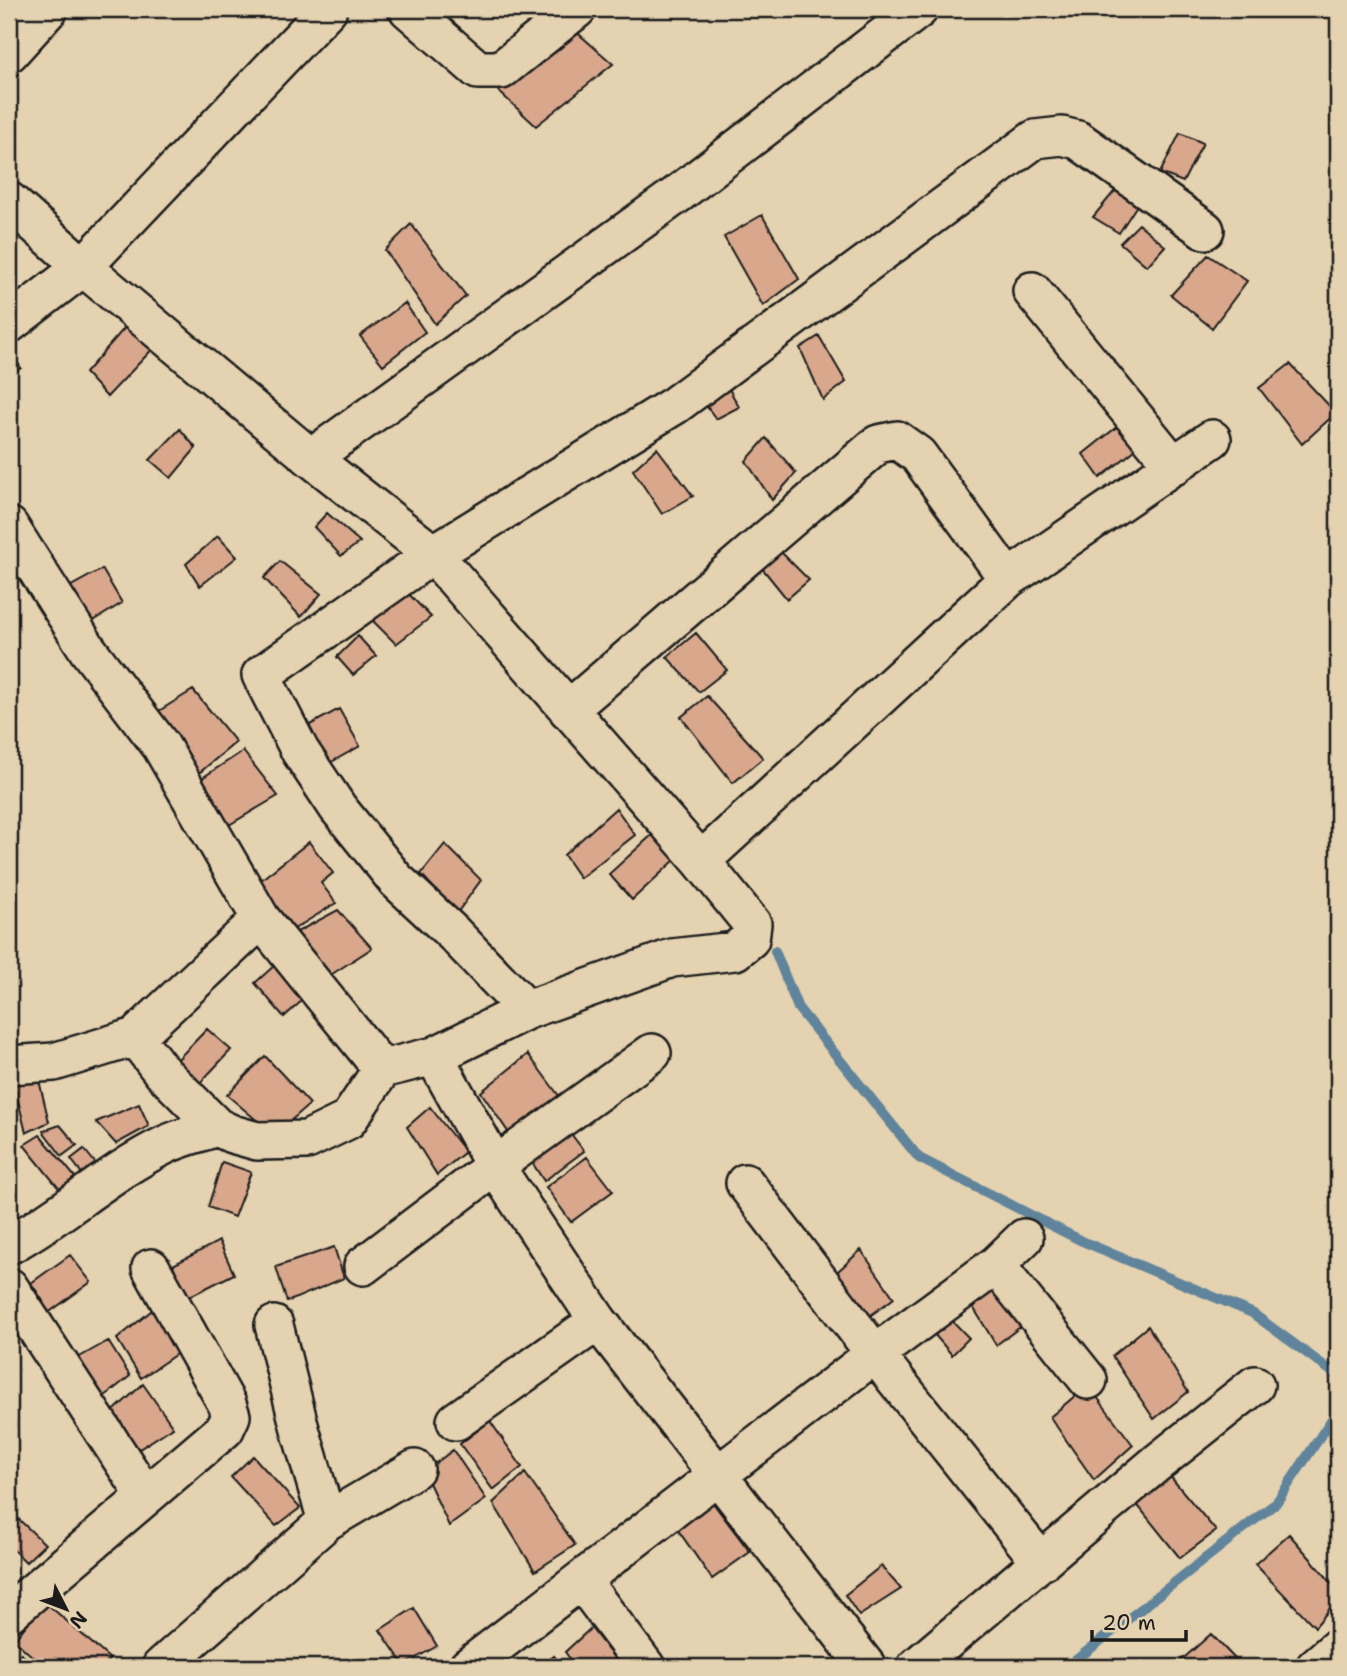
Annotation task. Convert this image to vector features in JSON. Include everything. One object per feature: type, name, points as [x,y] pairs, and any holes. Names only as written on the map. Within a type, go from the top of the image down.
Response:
[{"type":"street","points":[[9,53],[48,9]]},
{"type":"street","points":[[9,324],[83,267],[328,9]]},
{"type":"street","points":[[408,9],[478,70],[501,71],[577,9]]},
{"type":"street","points":[[311,458],[678,194],[919,9]]},
{"type":"street","points":[[527,1010],[453,933],[396,880],[338,808],[300,751],[261,675],[433,554],[675,405],[1035,139],[1062,136],[1078,141],[1205,230]]},
{"type":"street","points":[[9,201],[83,267],[311,458],[433,554],[701,861],[752,924],[750,939],[735,951],[672,958],[527,1010],[434,1056],[382,1069],[348,1120],[307,1140],[257,1141],[217,1127],[162,1072],[135,1037]]},
{"type":"street","points":[[1031,290],[1174,466]]},
{"type":"street","points":[[701,861],[1008,579],[1212,439]]},
{"type":"street","points":[[568,710],[878,444],[897,440],[918,455],[1008,579]]},
{"type":"street","points":[[9,526],[88,650],[161,746],[261,919],[382,1069]]},
{"type":"street","points":[[9,1065],[54,1062],[135,1037],[261,919]]},
{"type":"street","points":[[363,1266],[495,1166],[652,1053]]},
{"type":"street","points":[[434,1056],[495,1166],[598,1321],[867,1667]]},
{"type":"street","points":[[9,1245],[37,1230],[136,1161],[167,1144],[217,1127]]},
{"type":"street","points":[[745,1183],[875,1354],[1041,1562]]},
{"type":"street","points":[[468,1667],[716,1475],[996,1265],[1024,1238]]},
{"type":"street","points":[[996,1265],[1088,1380]]},
{"type":"street","points":[[9,1613],[225,1429],[231,1416],[227,1404],[151,1268]]},
{"type":"street","points":[[9,1287],[145,1495]]},
{"type":"street","points":[[456,1421],[598,1321]]},
{"type":"street","points":[[274,1325],[327,1521]]},
{"type":"street","points":[[916,1667],[1157,1463],[1255,1385]]},
{"type":"street","points":[[161,1667],[327,1521],[415,1469]]},
{"type":"street","points":[[581,1580],[646,1667]]},
{"type":"street","points":[[1315,1667],[1338,1647]]},
{"type":"building","points":[[564,21],[613,64],[536,126],[494,87]]},
{"type":"building","points":[[1180,133],[1203,143],[1183,182],[1160,173]]},
{"type":"building","points":[[1118,187],[1141,199],[1119,233],[1093,217]]},
{"type":"building","points":[[762,215],[799,279],[763,306],[724,237]]},
{"type":"building","points":[[411,224],[466,296],[435,324],[385,250]]},
{"type":"building","points":[[1139,224],[1165,246],[1147,266],[1120,243]]},
{"type":"building","points":[[1208,255],[1247,281],[1212,328],[1171,295]]},
{"type":"building","points":[[405,303],[425,332],[383,365],[360,336]]},
{"type":"building","points":[[135,316],[161,340],[107,397],[85,373]]},
{"type":"building","points":[[819,336],[846,382],[823,400],[800,348]]},
{"type":"building","points":[[9,350],[21,368],[9,376]]},
{"type":"building","points":[[1290,364],[1336,413],[1302,444],[1259,388]]},
{"type":"building","points":[[728,387],[739,407],[716,419],[705,404]]},
{"type":"building","points":[[1118,426],[1136,449],[1100,478],[1083,454]]},
{"type":"building","points":[[180,429],[196,448],[171,478],[150,460]]},
{"type":"building","points":[[766,438],[796,473],[772,500],[746,461]]},
{"type":"building","points":[[657,448],[693,496],[662,514],[633,470]]},
{"type":"building","points":[[327,513],[360,542],[341,556],[314,527]]},
{"type":"building","points":[[218,536],[237,557],[200,586],[186,564]]},
{"type":"building","points":[[780,551],[809,580],[787,599],[762,568]]},
{"type":"building","points":[[280,561],[321,594],[301,617],[264,578]]},
{"type":"building","points":[[102,569],[122,603],[87,625],[66,589]]},
{"type":"building","points":[[403,588],[431,617],[396,644],[367,615]]},
{"type":"building","points":[[696,633],[727,670],[699,692],[667,657]]},
{"type":"building","points":[[358,636],[376,656],[353,675],[337,657]]},
{"type":"building","points":[[193,690],[236,742],[199,773],[154,714]]},
{"type":"building","points":[[707,696],[763,758],[733,783],[681,717]]},
{"type":"building","points":[[339,709],[360,746],[326,765],[306,727]]},
{"type":"building","points":[[243,751],[278,796],[229,825],[199,780]]},
{"type":"building","points":[[616,808],[635,835],[580,878],[564,855]]},
{"type":"building","points":[[653,834],[676,859],[632,900],[609,874]]},
{"type":"building","points":[[309,842],[333,873],[321,883],[336,903],[291,931],[257,883]]},
{"type":"building","points":[[445,844],[481,880],[457,913],[421,874]]},
{"type":"building","points":[[338,910],[372,948],[326,978],[293,934]]},
{"type":"building","points":[[286,955],[316,988],[284,1017],[255,983]]},
{"type":"building","points":[[207,1029],[231,1050],[200,1083],[177,1060]]},
{"type":"building","points":[[528,1054],[565,1104],[517,1145],[481,1092]]},
{"type":"building","points":[[265,1056],[310,1104],[274,1135],[227,1095]]},
{"type":"building","points":[[37,1072],[49,1122],[26,1133],[12,1075]]},
{"type":"building","points":[[139,1104],[149,1126],[116,1144],[96,1122]]},
{"type":"building","points":[[430,1107],[465,1152],[437,1175],[407,1127]]},
{"type":"building","points":[[60,1125],[77,1145],[62,1156],[43,1131]]},
{"type":"building","points":[[565,1126],[584,1151],[544,1181],[526,1153]]},
{"type":"building","points":[[40,1135],[75,1177],[61,1191],[24,1145]]},
{"type":"building","points":[[84,1149],[96,1164],[83,1175],[71,1159]]},
{"type":"building","points":[[587,1157],[613,1191],[571,1222],[546,1187]]},
{"type":"building","points":[[222,1162],[251,1172],[234,1217],[208,1207]]},
{"type":"building","points":[[219,1241],[234,1274],[186,1298],[173,1265]]},
{"type":"building","points":[[334,1247],[344,1278],[287,1302],[276,1267]]},
{"type":"building","points":[[861,1250],[894,1298],[867,1318],[836,1273]]},
{"type":"building","points":[[70,1255],[91,1282],[37,1321],[30,1310],[43,1301],[31,1283]]},
{"type":"building","points":[[994,1282],[1023,1325],[996,1345],[970,1302]]},
{"type":"building","points":[[157,1306],[185,1348],[141,1378],[117,1339]]},
{"type":"building","points":[[943,1311],[969,1338],[952,1355],[928,1327]]},
{"type":"building","points":[[1148,1326],[1188,1392],[1154,1419],[1112,1356]]},
{"type":"building","points":[[108,1341],[130,1376],[95,1404],[69,1363]]},
{"type":"building","points":[[143,1384],[173,1427],[130,1455],[106,1418]]},
{"type":"building","points":[[1088,1385],[1133,1445],[1094,1480],[1050,1417]]},
{"type":"building","points":[[490,1421],[522,1467],[493,1490],[460,1444]]},
{"type":"building","points":[[453,1450],[486,1499],[449,1526],[424,1472]]},
{"type":"building","points":[[253,1456],[300,1508],[276,1526],[231,1477]]},
{"type":"building","points":[[1164,1469],[1216,1531],[1180,1558],[1127,1492]]},
{"type":"building","points":[[525,1473],[575,1545],[535,1571],[493,1503]]},
{"type":"building","points":[[707,1495],[750,1552],[712,1579],[669,1517]]},
{"type":"building","points":[[14,1515],[45,1544],[26,1562],[9,1546],[9,1520]]},
{"type":"building","points":[[1289,1534],[1338,1590],[1338,1599],[1315,1627],[1255,1564]]},
{"type":"building","points":[[881,1566],[901,1589],[859,1616],[845,1595]]},
{"type":"building","points":[[45,1602],[110,1659],[102,1667],[44,1667],[14,1640]]},
{"type":"building","points":[[414,1608],[437,1646],[404,1665],[380,1630]]},
{"type":"building","points":[[591,1628],[621,1667],[576,1667],[565,1652]]},
{"type":"building","points":[[1211,1634],[1236,1660],[1227,1667],[1176,1665]]},
{"type":"building","points":[[21,1653],[36,1667],[9,1667]]},
{"type":"building","points":[[554,1656],[563,1667],[540,1667]]},
{"type":"waterway","points":[[775,951],[798,1008],[919,1158],[1082,1241],[1252,1313],[1338,1376]]},
{"type":"waterway","points":[[1067,1667],[1276,1503],[1338,1410]]}]
